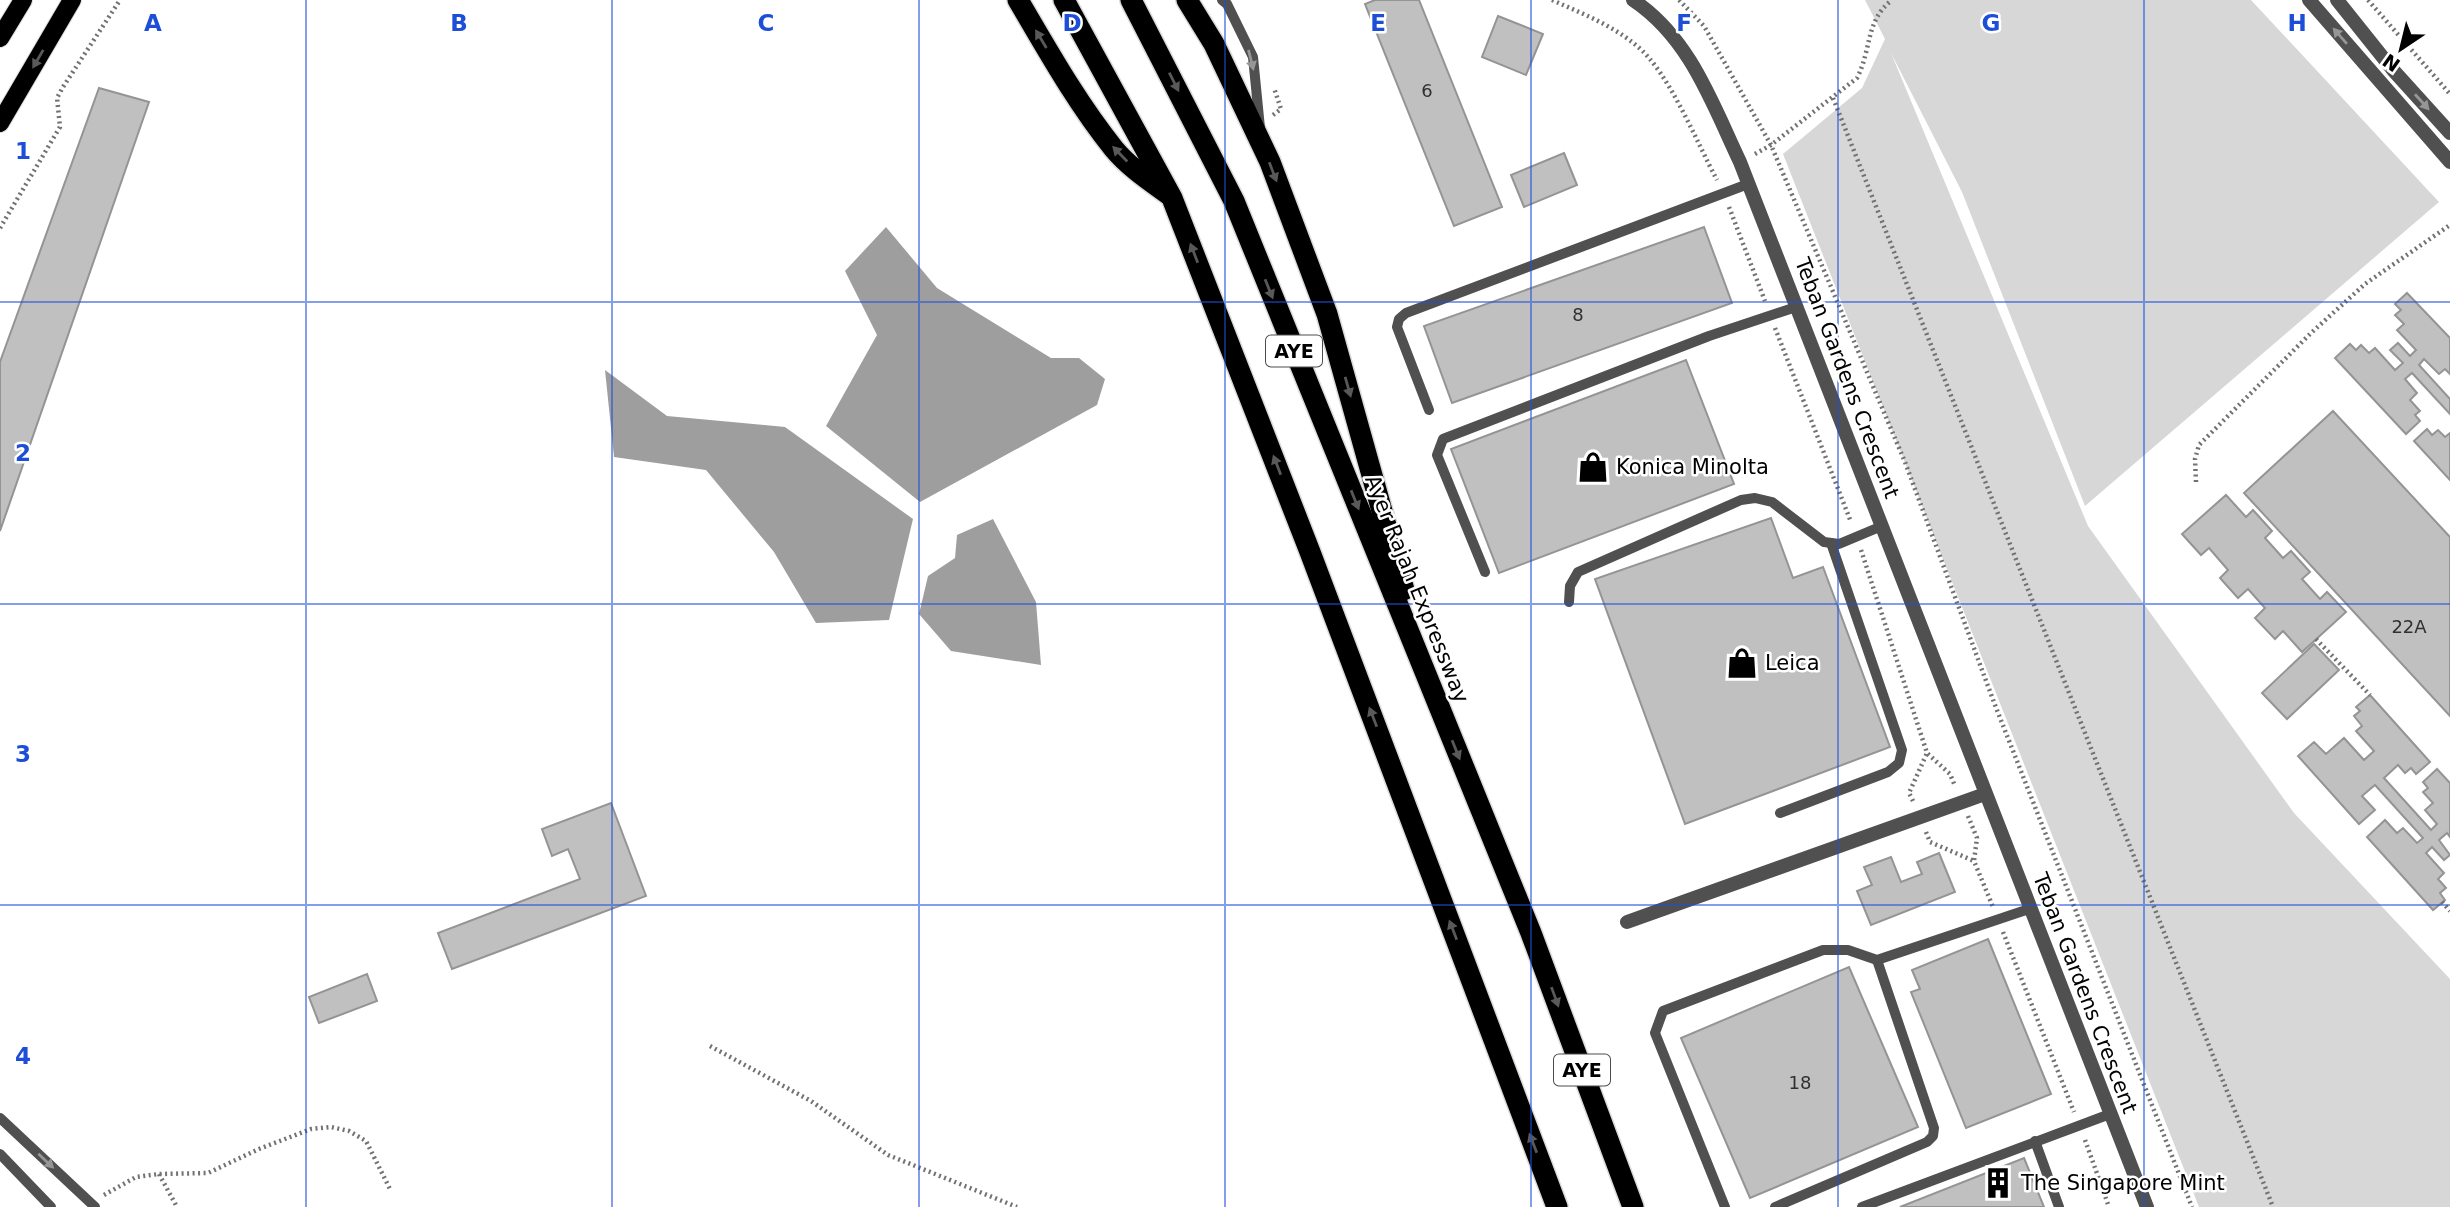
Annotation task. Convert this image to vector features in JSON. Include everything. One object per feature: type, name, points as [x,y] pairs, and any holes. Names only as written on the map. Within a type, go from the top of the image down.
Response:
[{"type":"highway","points":[[1018,0],[1064,79],[1115,150],[1172,198]]},
{"type":"highway","name":"AYE","points":[[1064,0],[1172,198],[1310,552],[1557,1207]]},
{"type":"highway","name":"Ayer Rajah Expressway","points":[[1131,0],[1234,201],[1531,933],[1633,1207]]},
{"type":"highway","points":[[1187,0],[1214,44],[1262,146],[1327,314],[1431,687]]},
{"type":"main road","points":[[0,38],[23,0]]},
{"type":"main road","points":[[0,123],[72,0]]},
{"type":"street","name":"Teban Gardens Crescent","points":[[1633,0],[1652,13],[1681,46],[1699,75],[1740,162],[2147,1207]]},
{"type":"street","points":[[2309,0],[2450,162]]},
{"type":"street","points":[[2337,0],[2393,71],[2450,133]]},
{"type":"street","points":[[1627,922],[1985,794]]},
{"type":"lane","points":[[1222,0],[1227,4],[1253,57],[1262,146]]},
{"type":"lane","points":[[1429,410],[1397,327],[1399,319],[1406,313],[1748,184]]},
{"type":"lane","points":[[1485,572],[1437,455],[1443,439],[1709,336],[1796,307]]},
{"type":"lane","points":[[1569,602],[1570,586],[1578,572],[1741,500],[1755,498],[1772,502],[1824,542],[1839,544],[1882,526]]},
{"type":"lane","points":[[1780,813],[1888,772],[1899,763],[1902,750],[1831,543]]},
{"type":"lane","points":[[1725,1207],[1655,1033],[1663,1011],[1823,950],[1848,950],[1877,960],[2029,908]]},
{"type":"lane","points":[[1775,1207],[1927,1142],[1933,1136],[1934,1128],[1877,960]]},
{"type":"lane","points":[[1862,1207],[2110,1114]]},
{"type":"lane","points":[[0,1118],[94,1206]]},
{"type":"lane","points":[[2035,1140],[2059,1207]]},
{"type":"lane","points":[[0,1154],[51,1207]]},
{"type":"path","points":[[0,228],[60,127],[57,98],[120,0]]},
{"type":"path","points":[[1552,0],[1614,28],[1639,47],[1661,73],[1723,193],[1857,537],[1927,753],[1950,774],[1963,802],[1977,838],[1974,861],[2109,1207]]},
{"type":"path","points":[[1679,0],[1704,26],[1772,145],[1905,463],[1995,705],[2192,1207]]},
{"type":"path","points":[[1740,162],[1772,145],[1857,78],[1865,63],[1874,20],[1880,10],[1892,0]]},
{"type":"path","points":[[2368,0],[2450,94]]},
{"type":"path","points":[[1833,98],[2273,1207]]},
{"type":"path","points":[[2196,482],[2195,459],[2199,445],[2311,333],[2365,284],[2450,225]]},
{"type":"path","points":[[2316,639],[2370,695]]},
{"type":"path","points":[[2442,902],[2450,911]]},
{"type":"path","points":[[710,1046],[811,1101],[888,1155],[1017,1207]]},
{"type":"path","points":[[94,1206],[107,1193],[136,1177],[208,1173],[269,1145],[312,1129],[331,1127],[349,1131],[366,1141],[391,1191]]},
{"type":"path","points":[[159,1174],[177,1207]]},
{"type":"shaded area","points":[[1865,0],[2251,0],[2439,202],[2085,506],[1962,192],[1891,53],[2088,526],[2294,813],[2450,979],[2450,1207],[2199,1207],[1783,154],[1862,88],[1885,39]]},
{"type":"shaded area","points":[[886,227],[937,288],[1051,358],[1079,358],[1105,379],[1097,405],[920,502],[826,426],[877,335],[845,271]]},
{"type":"shaded area","points":[[605,370],[667,416],[785,427],[913,519],[889,620],[816,623],[774,552],[706,470],[614,457]]},
{"type":"shaded area","points":[[993,519],[1036,602],[1041,665],[951,651],[919,614],[928,576],[955,558],[957,535]]},
{"type":"building","points":[[1375,0],[1419,0],[1502,207],[1454,226],[1365,4]]},
{"type":"building","points":[[1498,16],[1543,34],[1526,75],[1482,57]]},
{"type":"building","points":[[99,88],[149,102],[0,531],[0,362]]},
{"type":"building","points":[[1564,153],[1577,185],[1524,207],[1511,175]]},
{"type":"building","points":[[1704,227],[1732,303],[1452,403],[1424,326]]},
{"type":"building","points":[[2407,293],[2450,338],[2450,374],[2445,369],[2439,374],[2424,359],[2419,365],[2450,399],[2450,414],[2412,373],[2405,379],[2417,393],[2410,400],[2420,411],[2415,415],[2420,421],[2406,434],[2335,358],[2350,344],[2356,350],[2361,345],[2369,353],[2375,348],[2395,370],[2403,363],[2390,350],[2398,343],[2410,356],[2416,350],[2397,330],[2404,324],[2395,315],[2401,310],[2395,304]]},
{"type":"building","name":"Konica Minolta","points":[[1686,360],[1734,484],[1499,573],[1451,449]]},
{"type":"building","points":[[2333,411],[2450,537],[2450,716],[2244,493]]},
{"type":"building","points":[[2427,429],[2432,435],[2438,430],[2445,437],[2450,433],[2450,480],[2414,441]]},
{"type":"building","points":[[2226,495],[2246,517],[2253,510],[2272,531],[2265,538],[2283,558],[2291,551],[2310,572],[2302,579],[2320,599],[2327,592],[2346,612],[2302,652],[2283,631],[2275,639],[2255,618],[2265,608],[2248,589],[2238,598],[2220,578],[2228,570],[2209,548],[2201,555],[2182,534]]},
{"type":"building","name":"Leica","points":[[1771,518],[1793,578],[1823,567],[1890,747],[1685,824],[1595,579]]},
{"type":"building","points":[[2314,644],[2339,670],[2287,719],[2262,693]]},
{"type":"building","points":[[2370,695],[2430,762],[2416,774],[2411,768],[2405,773],[2398,765],[2384,778],[2431,830],[2437,824],[2425,810],[2433,803],[2423,792],[2428,788],[2423,782],[2437,769],[2450,783],[2450,837],[2447,833],[2439,840],[2450,855],[2444,860],[2432,847],[2426,853],[2444,873],[2438,879],[2446,888],[2440,893],[2445,900],[2433,910],[2367,837],[2385,820],[2397,833],[2403,828],[2417,843],[2423,838],[2375,785],[2362,796],[2375,810],[2359,824],[2298,756],[2314,742],[2326,754],[2344,738],[2364,760],[2374,751],[2356,731],[2362,726],[2354,716],[2360,711],[2356,707]]},
{"type":"building","points":[[611,803],[646,896],[452,969],[438,933],[580,879],[568,849],[552,856],[542,829]]},
{"type":"building","points":[[1939,853],[1955,892],[1871,925],[1857,891],[1872,885],[1864,867],[1891,857],[1901,882],[1922,874],[1917,862]]},
{"type":"building","points":[[1988,939],[2051,1094],[1966,1128],[1911,992],[1920,989],[1912,970]]},
{"type":"building","points":[[1849,967],[1918,1127],[1750,1198],[1681,1038]]},
{"type":"building","points":[[367,974],[377,1001],[319,1023],[309,997]]},
{"type":"building","name":"The Singapore Mint","points":[[2024,1158],[2044,1207],[1900,1207]]},
{"type":"place","name":"Konica Minolta","points":[[1593,467]]},
{"type":"place","name":"Leica","points":[[1742,663]]},
{"type":"place","name":"The Singapore Mint","points":[[1998,1183]]}]
